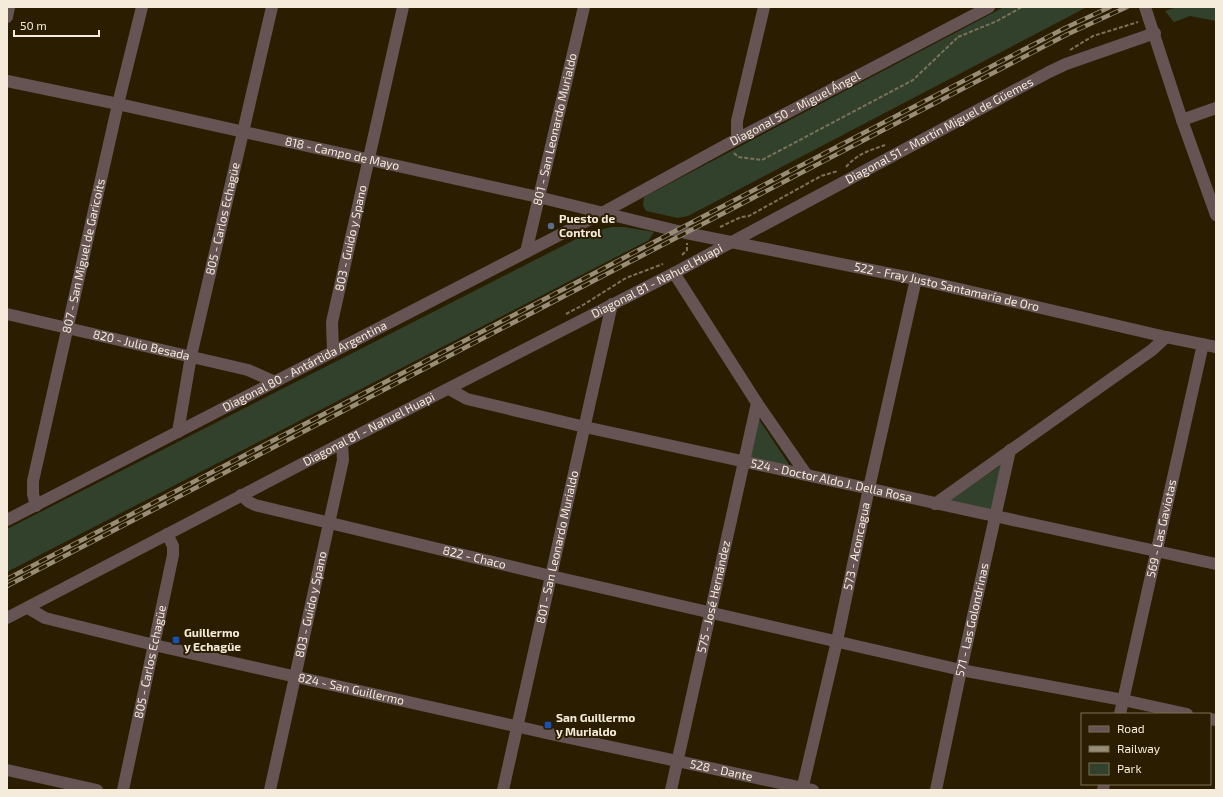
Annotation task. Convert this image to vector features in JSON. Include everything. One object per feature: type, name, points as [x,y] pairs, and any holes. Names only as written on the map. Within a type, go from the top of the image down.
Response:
[{"type":"street","points":[[7,17],[9,7]]},
{"type":"street","name":"807 - San Miguel de Garicoits","points":[[36,506],[33,494],[33,481],[118,104],[142,7]]},
{"type":"street","name":"805 - Carlos Echagüe","points":[[178,432],[191,356],[244,133],[272,7]]},
{"type":"street","name":"803 - Guido y Spano","points":[[333,352],[332,322],[402,7]]},
{"type":"street","name":"801 - San Leonardo Murialdo","points":[[526,252],[584,7]]},
{"type":"street","points":[[737,140],[737,121],[764,7]]},
{"type":"street","name":"Diagonal 50 - Miguel Ángel","points":[[602,213],[989,7]]},
{"type":"street","points":[[1145,7],[1155,33],[1182,120],[1216,216]]},
{"type":"street","name":"Diagonal 51 - Martín Miguel de Güemes","points":[[731,242],[1049,72],[1066,64],[1155,33]]},
{"type":"street","name":"818 - Campo de Mayo","points":[[7,81],[118,104],[538,197],[676,230]]},
{"type":"street","points":[[1182,120],[1216,108]]},
{"type":"street","name":"Diagonal 80 - Antártida Argentina","points":[[7,520],[602,213]]},
{"type":"street","name":"522 - Fray Justo Santamaría de Oro","points":[[676,230],[916,279],[1166,337],[1216,347]]},
{"type":"street","name":"Diagonal 81 - Nahuel Huapi","points":[[7,618],[342,443],[674,273],[731,242]]},
{"type":"street","points":[[674,273],[757,403],[806,474]]},
{"type":"street","name":"573 - Aconcagua","points":[[806,789],[869,488],[916,279]]},
{"type":"street","name":"801 - San Leonardo Murialdo","points":[[503,790],[612,304]]},
{"type":"street","name":"820 - Julio Besada","points":[[7,314],[248,370],[274,382]]},
{"type":"street","points":[[935,504],[1152,350],[1166,337]]},
{"type":"street","name":"569 - Las Gaviotas","points":[[1120,713],[1203,344]]},
{"type":"street","name":"524 - Doctor Aldo J. Della Rosa","points":[[449,389],[467,399],[585,427],[1216,564]]},
{"type":"street","name":"575 - José Hernández","points":[[671,790],[757,403]]},
{"type":"street","name":"803 - Guido y Spano","points":[[270,790],[343,460],[342,443]]},
{"type":"street","name":"571 - Las Golondrinas","points":[[936,790],[960,670],[1010,450]]},
{"type":"street","name":"822 - Chaco","points":[[240,496],[248,502],[256,505],[328,523],[711,613],[960,670],[1123,700],[1182,713]]},
{"type":"street","name":"805 - Carlos Echagüe","points":[[123,790],[173,555],[173,546],[167,534]]},
{"type":"street","name":"824 - San Guillermo","points":[[28,608],[45,618],[154,645],[546,733],[677,760]]},
{"type":"street","name":"528 - Dante","points":[[677,760],[806,789]]},
{"type":"street","points":[[7,770],[97,790]]},
{"type":"path","points":[[1064,53],[1093,36],[1145,20]]},
{"type":"path","points":[[734,153],[738,157],[762,160],[912,80],[957,38]]},
{"type":"path","points":[[681,255],[687,250],[687,243],[741,217],[749,216],[821,176],[844,170],[852,160],[864,152],[888,145]]},
{"type":"path","points":[[566,314],[626,278],[663,264]]},
{"type":"green space","points":[[1004,7],[1087,7],[688,216],[678,218],[646,211],[643,205],[644,197]]},
{"type":"green space","points":[[1177,7],[1216,7],[1216,21],[1190,16],[1174,22],[1165,11]]},
{"type":"green space","points":[[612,227],[624,227],[654,232],[649,240],[7,572],[7,529],[590,232]]},
{"type":"green space","points":[[758,418],[790,466],[750,458]]},
{"type":"green space","points":[[1003,464],[990,512],[944,504]]},
{"type":"railway","points":[[7,579],[1065,28],[1110,7]]},
{"type":"railway","points":[[7,586],[1068,34],[1127,7]]},
{"type":"place","name":"Puesto de Control","points":[[551,226]]},
{"type":"place","name":"Guillermo y Echagüe","points":[[176,640]]},
{"type":"place","name":"San Guillermo y Murialdo","points":[[548,725]]}]
